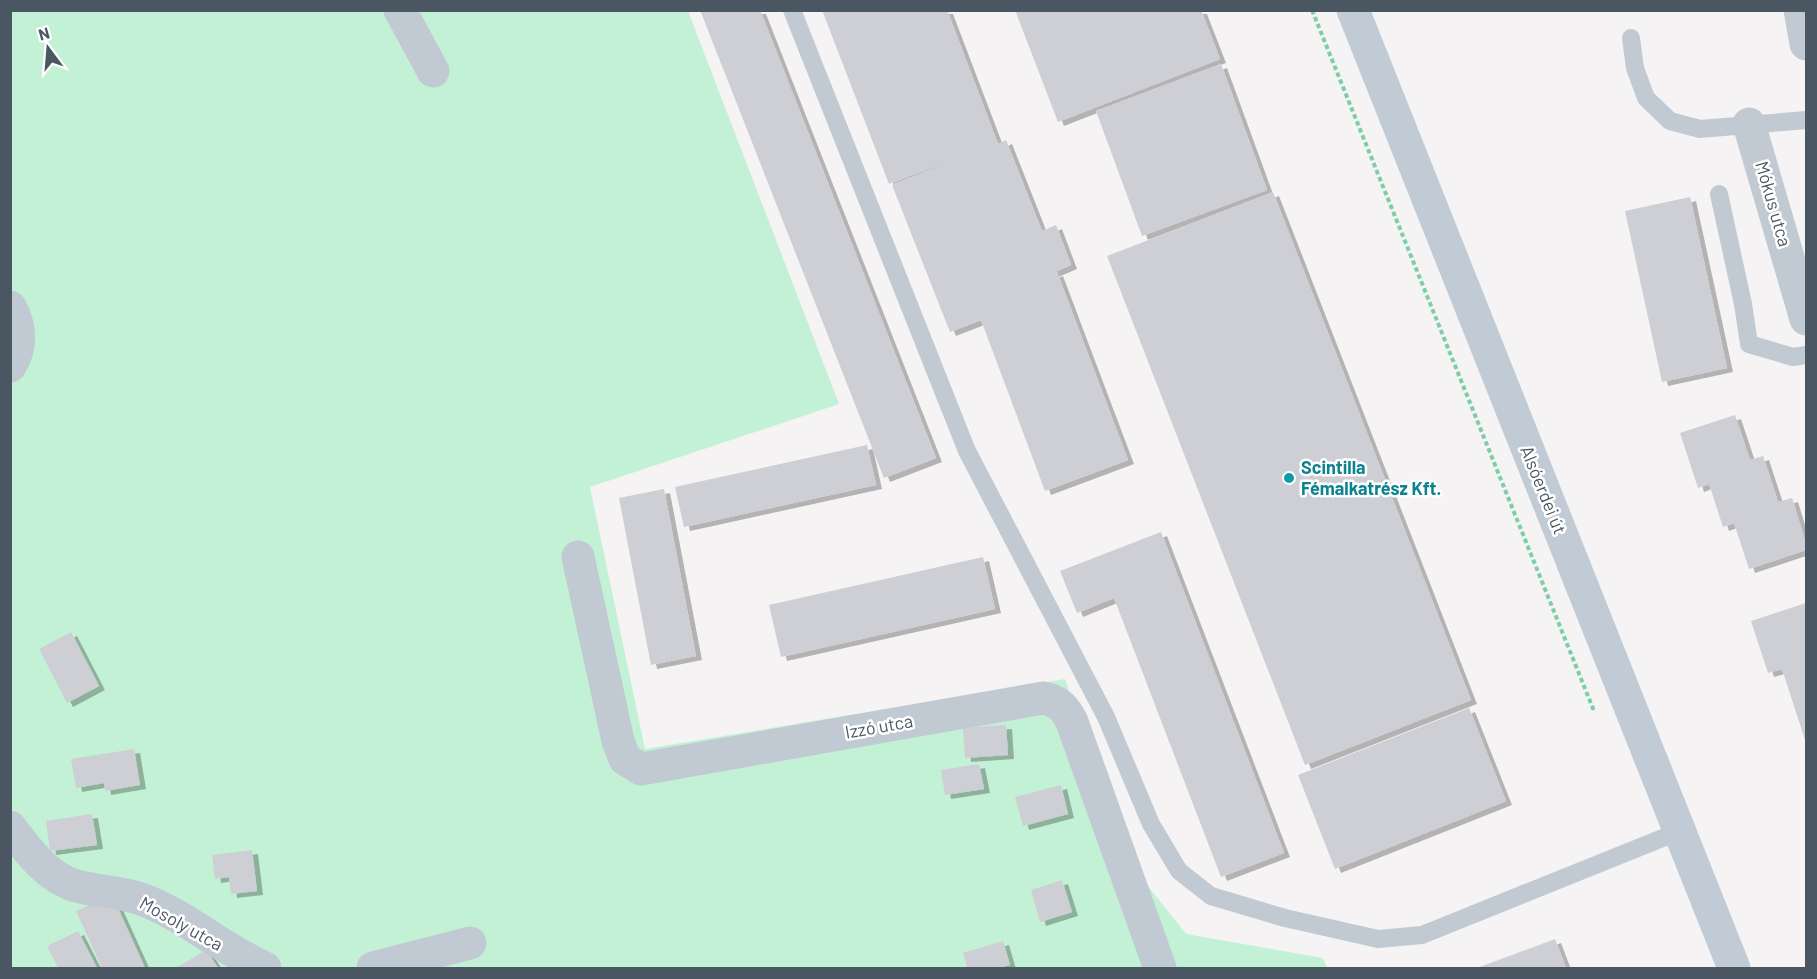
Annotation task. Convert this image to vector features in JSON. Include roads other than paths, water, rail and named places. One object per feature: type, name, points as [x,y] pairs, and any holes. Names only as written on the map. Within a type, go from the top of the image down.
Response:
[{"type":"main road","name":"Alsóerdei út","points":[[1353,10],[1734,969]]},
{"type":"street","points":[[400,10],[432,71]]},
{"type":"street","points":[[1800,10],[1806,44]]},
{"type":"street","name":"Mókus utca","points":[[1749,124],[1806,319]]},
{"type":"street","points":[[10,307],[18,331],[19,350],[10,366]]},
{"type":"street","name":"Izzó utca","points":[[578,557],[618,741],[625,759],[641,769],[1043,698],[1054,700],[1066,709],[1072,722],[1160,969]]},
{"type":"street","name":"Mosoly utca","points":[[10,827],[53,876],[73,885],[141,899],[184,921],[238,956],[265,969]]},
{"type":"street","points":[[373,969],[470,943]]},
{"type":"lane","points":[[792,10],[967,451],[1106,717],[1150,824],[1179,871],[1211,896],[1378,939],[1422,935],[1680,831]]},
{"type":"lane","points":[[1630,38],[1635,68],[1646,98],[1670,121],[1700,129],[1806,120]]},
{"type":"lane","points":[[1719,194],[1743,304],[1749,344],[1792,357],[1806,355]]},
{"type":"place","name":"Scintilla Fémalkatrész Kft.","points":[[1289,478]]}]
